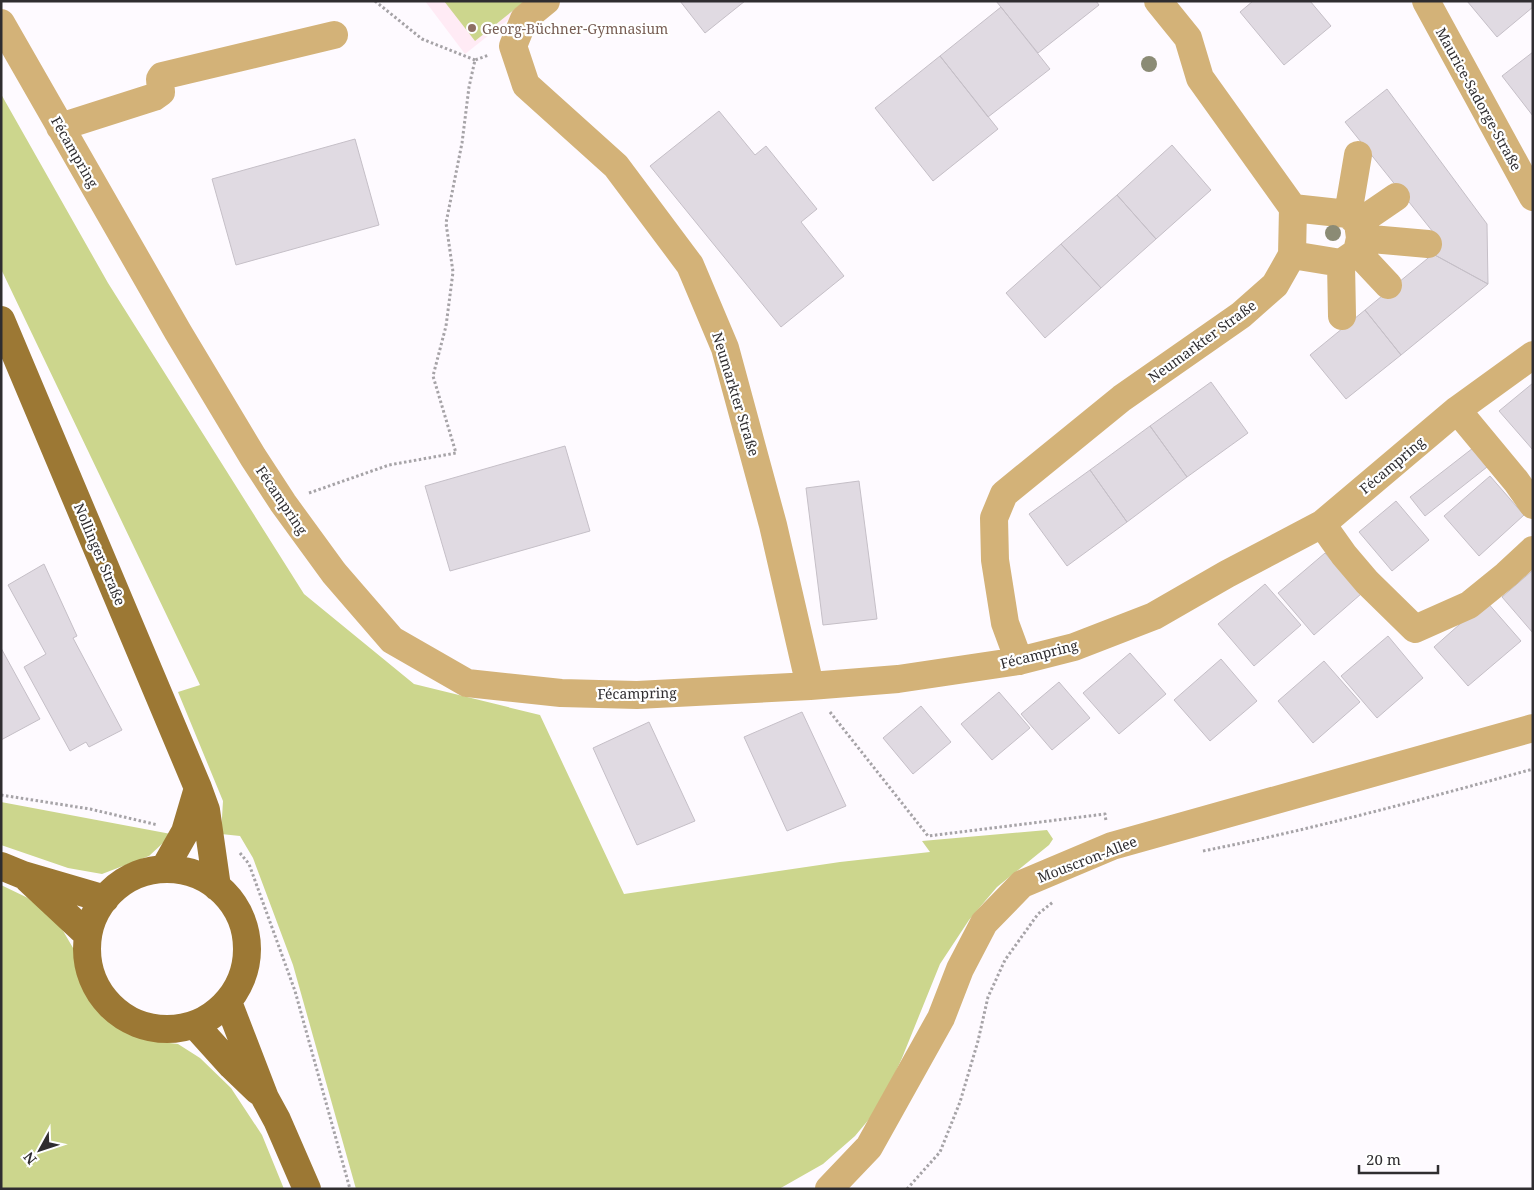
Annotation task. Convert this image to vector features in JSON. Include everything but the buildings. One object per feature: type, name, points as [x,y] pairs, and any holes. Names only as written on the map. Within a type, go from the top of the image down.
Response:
[{"type":"main road","name":"Nollinger Straße","points":[[1,320],[198,788],[198,835],[217,886]]},
{"type":"main road","name":"Nollinger Straße","points":[[164,869],[198,835]]},
{"type":"main road","points":[[164,869],[192,873],[217,886],[232,902],[242,921],[247,942],[246,964],[240,984],[228,1002],[213,1015],[196,1025],[175,1029],[154,1029],[134,1022],[116,1011],[102,995],[92,976],[87,956],[88,935],[94,916],[105,899],[117,886],[131,877],[147,871],[164,869]]},
{"type":"main road","points":[[12,870],[105,899]]},
{"type":"main road","points":[[12,870],[88,935]]},
{"type":"main road","points":[[228,1002],[265,1098],[277,1120],[307,1189]]},
{"type":"main road","points":[[196,1025],[232,1066],[265,1098]]},
{"type":"street","points":[[513,46],[524,19],[546,1]]},
{"type":"street","points":[[1158,1],[1188,38],[1200,78],[1293,208],[1353,238],[1388,285]]},
{"type":"street","name":"Maurice-Sadorge-Straße","points":[[1426,1],[1533,197]]},
{"type":"street","name":"Fécampring","points":[[1,23],[178,332],[283,503],[334,573],[392,640],[467,683],[561,693],[637,695],[810,686],[898,679],[1019,661],[1074,647],[1154,616],[1227,574],[1322,524],[1457,410],[1533,355]]},
{"type":"street","points":[[60,126],[154,97],[161,92],[162,76],[334,35]]},
{"type":"street","name":"Neumarkter Straße","points":[[513,46],[526,85],[616,166],[690,265],[725,348],[774,525],[810,686]]},
{"type":"street","points":[[1342,316],[1353,238],[1358,155]]},
{"type":"street","points":[[1353,238],[1396,197]]},
{"type":"street","name":"Neumarkter Straße","points":[[1019,661],[1005,623],[995,560],[994,518],[1004,494],[1122,398],[1241,315],[1276,285],[1292,256],[1293,208]]},
{"type":"street","points":[[1292,256],[1353,238],[1428,244]]},
{"type":"street","points":[[1457,410],[1516,481],[1533,505]]},
{"type":"street","points":[[1322,524],[1344,555],[1367,582],[1415,629],[1469,605],[1506,576],[1533,550]]},
{"type":"street","name":"Mouscron-Allee","points":[[829,1189],[869,1147],[941,1018],[960,969],[984,923],[1022,884],[1112,846],[1533,728]]},
{"type":"path","points":[[375,1],[422,39],[476,60],[513,46]]},
{"type":"path","points":[[283,503],[389,465],[456,453],[433,376],[446,326],[453,272],[446,223],[462,143],[469,87],[476,60]]},
{"type":"path","points":[[810,686],[928,836],[1104,814],[1112,846]]},
{"type":"path","points":[[1196,852],[1265,839],[1533,769]]},
{"type":"path","points":[[1,795],[90,809],[198,835],[234,846],[249,864],[295,991],[350,1189]]},
{"type":"path","points":[[907,1189],[940,1152],[960,1102],[978,1041],[988,997],[1005,960],[1038,914],[1058,898]]},
{"type":"shaded area","name":"Georg-Büchner-Gymnasium","points":[[425,1],[532,1],[465,54]]},
{"type":"green space","points":[[444,1],[525,1],[475,41]]},
{"type":"green space","points":[[1,94],[108,283],[304,594],[414,684],[540,715],[624,894],[840,862],[930,852],[922,841],[1047,830],[1053,839],[1049,845],[997,887],[969,920],[940,964],[902,1058],[880,1106],[855,1136],[823,1164],[779,1189],[356,1189],[293,965],[253,858],[240,836],[221,834],[223,801],[178,692],[200,685],[1,269]]},
{"type":"green space","points":[[1,802],[171,834],[149,856],[102,874],[68,868],[1,845]]},
{"type":"green space","points":[[1,885],[28,898],[59,924],[76,953],[86,987],[103,1012],[125,1027],[153,1041],[178,1044],[200,1058],[231,1088],[262,1135],[284,1189],[1,1189]]},
{"type":"place","name":"Georg-Büchner-Gymnasium","points":[[472,28]]}]
